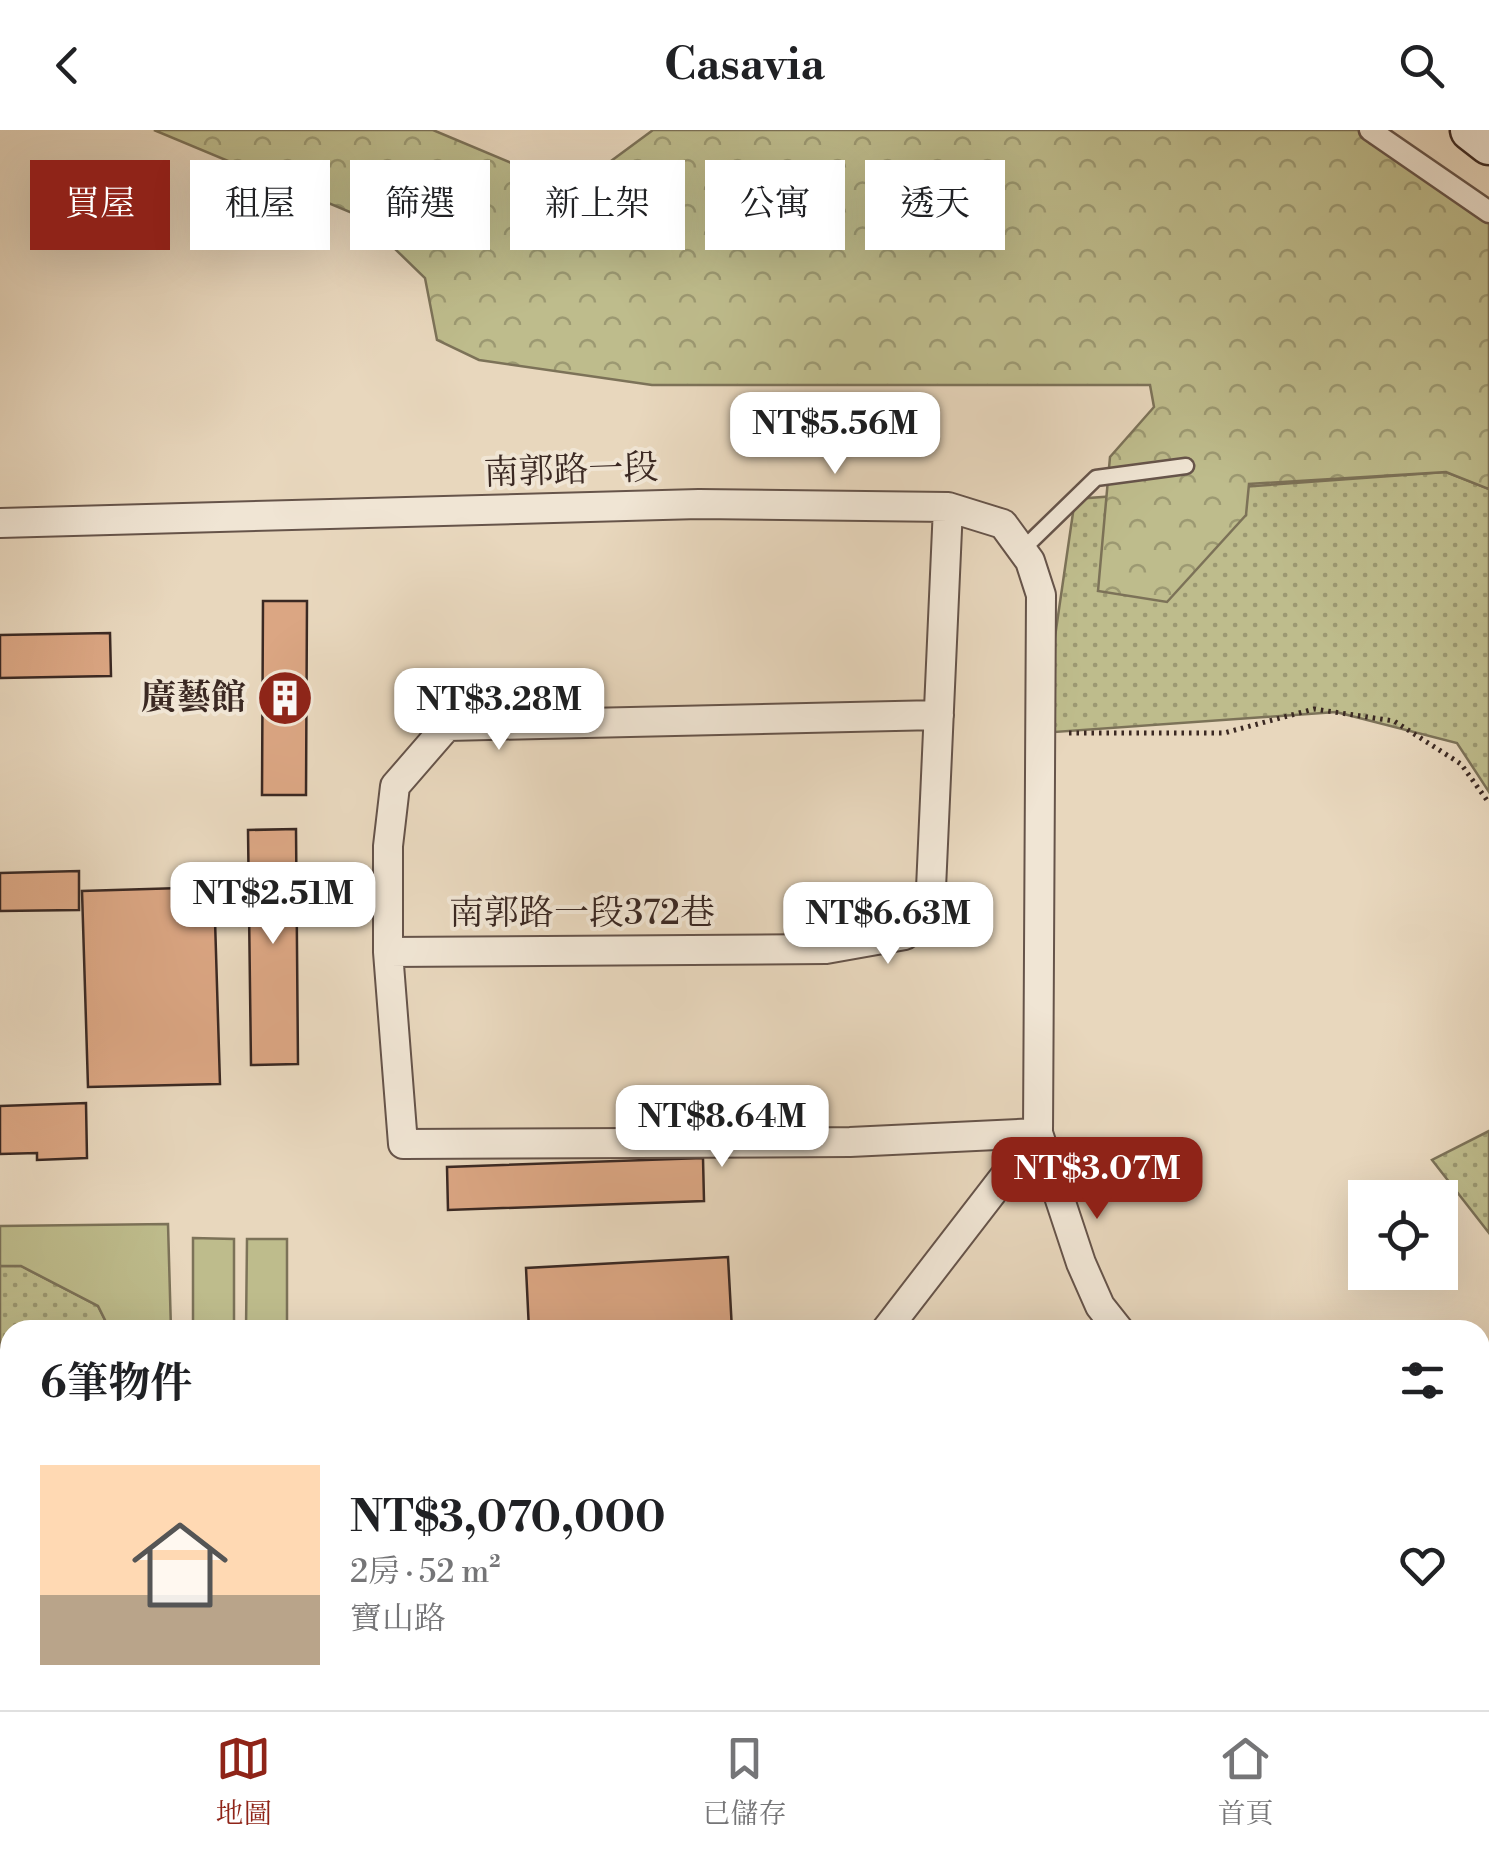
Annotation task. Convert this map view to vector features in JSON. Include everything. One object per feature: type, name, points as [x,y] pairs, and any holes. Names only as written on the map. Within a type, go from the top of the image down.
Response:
[{"type":"main road","points":[[1472,130],[1489,144]]},
{"type":"street","points":[[1370,130],[1489,212]]},
{"type":"street","name":"南郭路一段","points":[[0,523],[698,504],[948,507],[1003,524],[1022,550],[1041,596],[1038,1133],[1081,1264],[1100,1306],[1111,1320]]},
{"type":"street","name":"南郭路一段372巷","points":[[388,952],[826,949],[906,935],[930,911],[948,507]]},
{"type":"street","points":[[939,715],[447,726],[395,786],[388,846],[388,952],[403,1144],[850,1142],[1038,1133]]},
{"type":"street","points":[[894,1320],[1038,1133]]},
{"type":"lane","points":[[1022,550],[1096,478],[1186,466]]},
{"type":"path","points":[[1040,733],[1224,733],[1314,709],[1394,721],[1462,764],[1489,803]]},
{"type":"green space","points":[[154,130],[433,130],[510,162],[510,250],[685,250],[685,160],[612,160],[653,130],[1359,130],[1489,218],[1489,489],[1446,472],[1249,484],[1246,515],[1167,602],[1098,591],[1110,457],[1154,407],[1150,385],[652,385],[479,360],[437,340],[425,278],[396,250],[490,250],[490,160],[350,160],[350,212],[330,204],[330,160],[226,160]]},
{"type":"green space","points":[[1446,472],[1489,489],[1489,792],[1457,743],[1336,712],[1041,733],[1075,499]]},
{"type":"green space","points":[[1489,1131],[1489,1233],[1458,1193],[1458,1180],[1448,1180],[1432,1160]]},
{"type":"green space","points":[[168,1224],[171,1320],[105,1320],[98,1306],[21,1266],[0,1266],[0,1226]]},
{"type":"green space","points":[[193,1238],[234,1239],[234,1320],[193,1320]]},
{"type":"green space","points":[[247,1239],[287,1239],[287,1320],[246,1320]]},
{"type":"green space","points":[[0,1266],[21,1266],[98,1306],[105,1320],[0,1320]]},
{"type":"building","name":"廣藝館","points":[[263,601],[307,601],[306,795],[262,795]]},
{"type":"building","points":[[110,633],[111,676],[0,678],[0,635]]},
{"type":"building","points":[[296,829],[298,1064],[251,1065],[248,830]]},
{"type":"building","points":[[79,871],[79,910],[0,911],[0,873]]},
{"type":"building","points":[[214,887],[220,1084],[88,1087],[82,891]]},
{"type":"building","points":[[86,1103],[87,1158],[37,1160],[37,1153],[0,1154],[0,1106]]},
{"type":"building","points":[[703,1158],[704,1201],[448,1210],[447,1167]]},
{"type":"building","points":[[728,1257],[731,1320],[529,1320],[526,1268]]},
{"type":"place","name":"廣藝館","points":[[285,698]]}]
